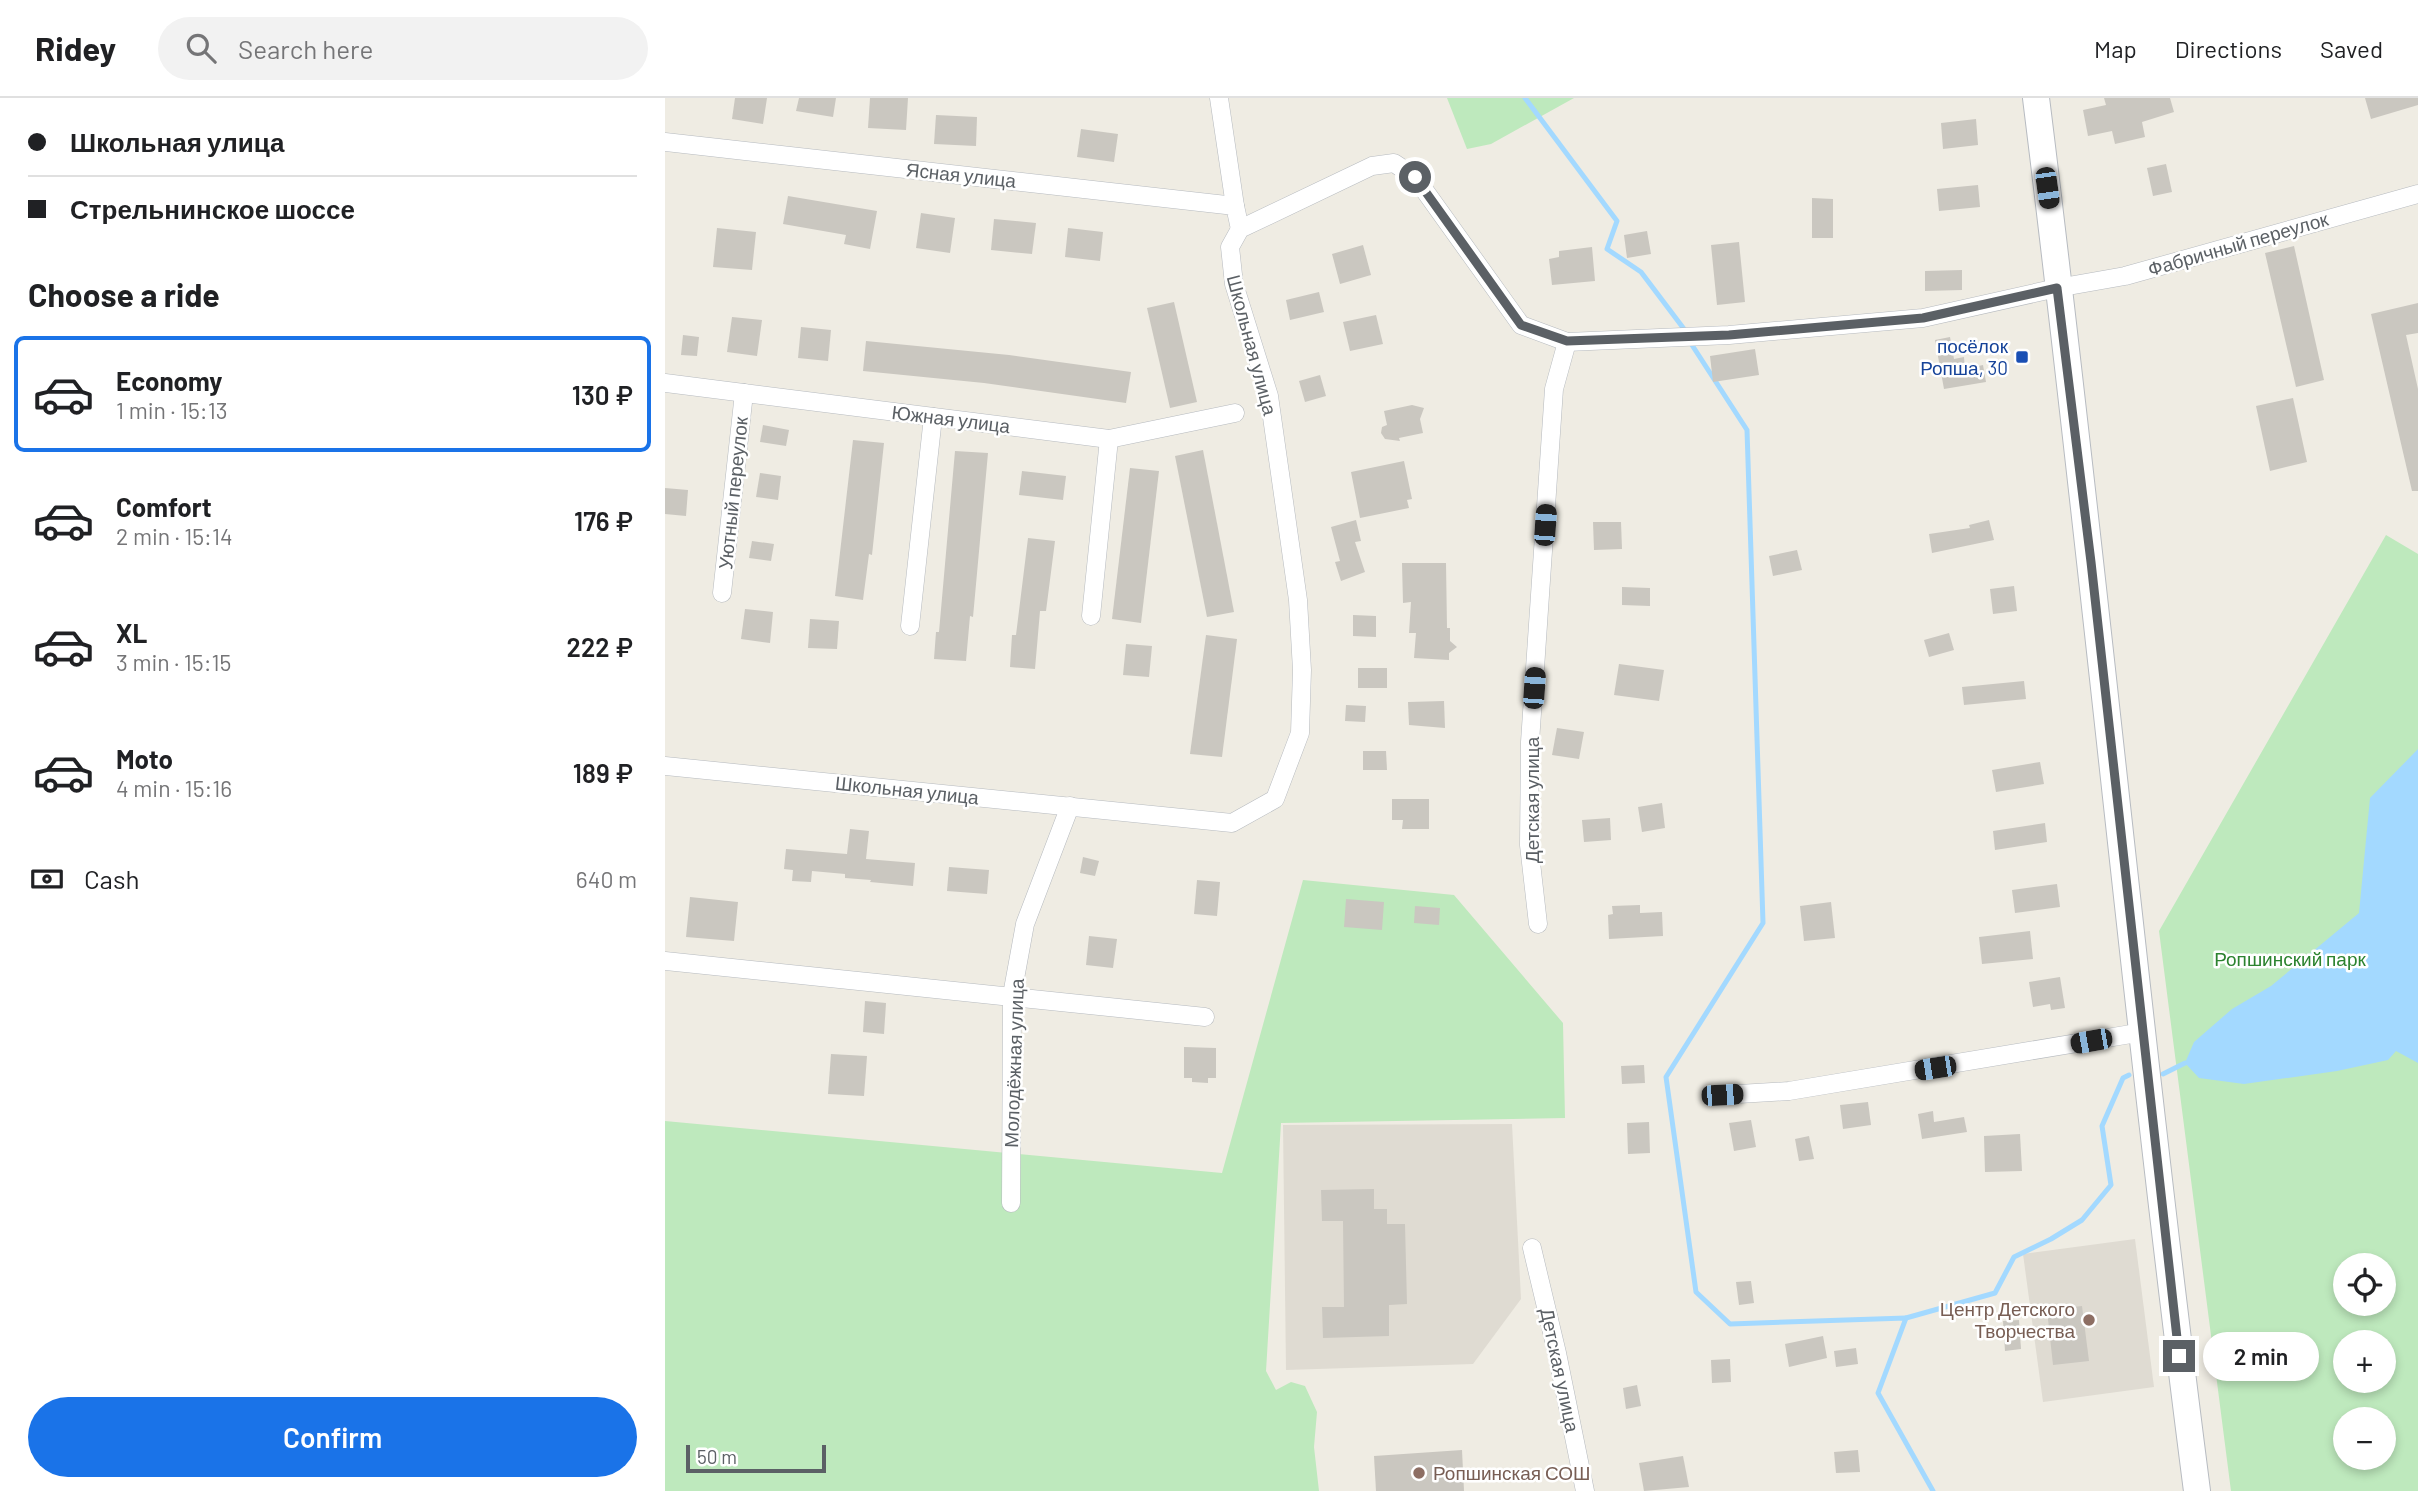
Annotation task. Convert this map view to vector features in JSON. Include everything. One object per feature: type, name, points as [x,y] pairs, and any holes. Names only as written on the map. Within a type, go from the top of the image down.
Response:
[{"type":"main road","points":[[2036,98],[2176,1331],[2197,1491]]},
{"type":"street","points":[[1219,98],[1240,229],[1372,166],[1394,163],[1415,177],[1521,325],[1567,341],[1729,335],[1923,318],[2057,288]]},
{"type":"street","name":"Ясная улица","points":[[665,142],[1235,206]]},
{"type":"street","name":"Фабричный переулок","points":[[2057,288],[2125,276],[2418,194]]},
{"type":"street","name":"Школьная улица","points":[[665,766],[1232,823],[1275,799],[1300,733],[1302,670],[1298,600],[1269,396],[1234,284],[1230,247],[1240,229]]},
{"type":"street","name":"Детская улица","points":[[1538,924],[1529,845],[1530,742],[1554,389],[1567,341]]},
{"type":"street","name":"Южная улица","points":[[665,383],[1109,439],[1235,413]]},
{"type":"street","name":"Уютный переулок","points":[[722,593],[744,393]]},
{"type":"street","points":[[910,626],[933,417]]},
{"type":"street","points":[[1091,615],[1109,439]]},
{"type":"street","name":"Молодёжная улица","points":[[1011,1203],[1012,995],[1025,924],[1070,806]]},
{"type":"street","points":[[665,961],[1206,1017]]},
{"type":"street","points":[[1722,1095],[1789,1091],[2143,1032]]},
{"type":"street","name":"Детская улица","points":[[1532,1248],[1585,1491]]},
{"type":"shaded area","points":[[1512,1124],[1521,1299],[1473,1364],[1286,1370],[1283,1125]]},
{"type":"shaded area","name":"Центр Детского Творчества","points":[[2135,1239],[2154,1387],[2043,1402],[2023,1254]]},
{"type":"green space","points":[[1447,98],[1574,98],[1491,144],[1467,149]]},
{"type":"green space","name":"Ропшинский парк","points":[[2386,535],[2418,554],[2418,1491],[2231,1491],[2159,931]]},
{"type":"green space","points":[[1303,880],[1454,895],[1563,1023],[1565,1118],[1281,1123],[1266,1371],[1276,1390],[1291,1382],[1305,1386],[1317,1412],[1314,1447],[1319,1491],[665,1491],[665,1121],[1222,1173]]},
{"type":"water","points":[[2418,749],[2418,1063],[2396,1051],[2388,1060],[2337,1071],[2244,1084],[2199,1078],[2185,1063],[2194,1042],[2232,1009],[2271,986],[2359,913],[2370,798]]},
{"type":"building","points":[[735,98],[767,98],[763,124],[732,119]]},
{"type":"building","points":[[799,98],[836,98],[833,117],[796,111]]},
{"type":"building","points":[[870,98],[908,98],[906,130],[868,128]]},
{"type":"building","points":[[2104,98],[2170,98],[2174,112],[2142,122],[2145,137],[2115,144],[2112,131],[2088,136],[2083,110],[2106,105]]},
{"type":"building","points":[[2365,98],[2418,98],[2418,105],[2371,119]]},
{"type":"building","points":[[936,115],[977,117],[976,146],[934,144]]},
{"type":"building","points":[[1976,119],[1978,145],[1943,149],[1941,123]]},
{"type":"building","points":[[1081,129],[1118,134],[1114,162],[1077,157]]},
{"type":"building","points":[[2166,164],[2172,192],[2153,196],[2147,168]]},
{"type":"building","points":[[1978,185],[1980,207],[1939,211],[1937,189]]},
{"type":"building","points":[[788,196],[877,211],[870,249],[844,244],[846,235],[783,224]]},
{"type":"building","points":[[1812,198],[1833,199],[1833,238],[1812,238]]},
{"type":"building","points":[[921,213],[955,218],[950,253],[916,248]]},
{"type":"building","points":[[994,219],[1036,223],[1032,254],[991,250]]},
{"type":"building","points":[[717,228],[756,232],[752,270],[713,267]]},
{"type":"building","points":[[1068,228],[1103,232],[1100,261],[1065,257]]},
{"type":"building","points":[[1647,231],[1651,254],[1627,258],[1624,235]]},
{"type":"building","points":[[1739,242],[1745,302],[1717,305],[1711,245]]},
{"type":"building","points":[[1363,245],[1371,275],[1340,284],[1332,254]]},
{"type":"building","points":[[2294,246],[2324,380],[2296,387],[2265,253]]},
{"type":"building","points":[[1592,247],[1595,281],[1552,285],[1549,259],[1559,257],[1559,251]]},
{"type":"building","points":[[1962,270],[1962,290],[1925,291],[1925,271]]},
{"type":"building","points":[[1319,292],[1324,312],[1290,320],[1286,300]]},
{"type":"building","points":[[1174,302],[1197,402],[1170,408],[1147,308]]},
{"type":"building","points":[[2418,303],[2418,333],[2406,335],[2418,389],[2418,491],[2412,491],[2371,314]]},
{"type":"building","points":[[1376,315],[1383,344],[1350,351],[1343,322]]},
{"type":"building","points":[[732,317],[762,320],[757,356],[727,352]]},
{"type":"building","points":[[801,327],[831,330],[828,361],[798,358]]},
{"type":"building","points":[[683,335],[699,337],[697,356],[681,355]]},
{"type":"building","points":[[1950,337],[1954,359],[1964,357],[1965,369],[1983,365],[1986,382],[1944,389],[1935,340]]},
{"type":"building","points":[[866,341],[1009,355],[1131,372],[1126,403],[984,383],[863,371]]},
{"type":"building","points":[[1755,349],[1759,375],[1713,382],[1710,356]]},
{"type":"building","points":[[1320,375],[1326,396],[1305,402],[1299,381]]},
{"type":"building","points":[[2293,398],[2307,462],[2270,471],[2256,406]]},
{"type":"building","points":[[1412,405],[1424,408],[1420,419],[1423,433],[1399,438],[1400,441],[1385,439],[1381,433],[1382,427],[1387,425],[1384,411]]},
{"type":"building","points":[[763,425],[789,430],[786,446],[760,442]]},
{"type":"building","points":[[853,440],[884,443],[872,555],[869,554],[863,600],[835,596]]},
{"type":"building","points":[[1203,450],[1234,612],[1207,617],[1175,456]]},
{"type":"building","points":[[955,451],[988,453],[973,617],[970,616],[966,661],[934,659],[936,632],[939,632]]},
{"type":"building","points":[[1404,461],[1412,499],[1407,500],[1409,508],[1360,518],[1351,472]]},
{"type":"building","points":[[1130,468],[1159,471],[1141,623],[1112,619]]},
{"type":"building","points":[[1022,471],[1066,476],[1063,500],[1019,495]]},
{"type":"building","points":[[760,473],[781,476],[778,500],[756,497]]},
{"type":"building","points":[[665,488],[688,490],[686,516],[665,514]]},
{"type":"building","points":[[1356,520],[1361,541],[1355,542],[1365,572],[1341,581],[1335,562],[1340,561],[1331,527]]},
{"type":"building","points":[[1989,520],[1994,540],[1932,553],[1929,534],[1970,528],[1969,525]]},
{"type":"building","points":[[1593,522],[1621,522],[1622,549],[1594,550]]},
{"type":"building","points":[[1028,538],[1055,541],[1046,611],[1040,611],[1035,669],[1010,667],[1012,635],[1016,635]]},
{"type":"building","points":[[752,541],[774,544],[771,561],[749,558]]},
{"type":"building","points":[[1797,550],[1802,570],[1773,576],[1769,556]]},
{"type":"building","points":[[1402,563],[1446,563],[1447,628],[1450,628],[1450,641],[1457,647],[1449,653],[1449,660],[1414,658],[1416,633],[1409,633],[1411,602],[1403,603]]},
{"type":"building","points":[[2014,586],[2017,611],[1993,614],[1990,589]]},
{"type":"building","points":[[1622,587],[1650,588],[1650,606],[1622,605]]},
{"type":"building","points":[[745,609],[773,612],[770,643],[741,639]]},
{"type":"building","points":[[1353,615],[1376,616],[1376,637],[1353,636]]},
{"type":"building","points":[[810,619],[839,621],[837,649],[808,648]]},
{"type":"building","points":[[1949,633],[1954,650],[1929,657],[1924,640]]},
{"type":"building","points":[[1206,635],[1237,639],[1222,757],[1190,754]]},
{"type":"building","points":[[1126,644],[1152,646],[1149,677],[1123,675]]},
{"type":"building","points":[[1619,664],[1664,670],[1659,701],[1614,695]]},
{"type":"building","points":[[1358,668],[1387,668],[1387,688],[1358,688]]},
{"type":"building","points":[[2024,681],[2026,699],[1964,705],[1962,687]]},
{"type":"building","points":[[1444,701],[1445,728],[1409,725],[1408,702]]},
{"type":"building","points":[[1346,705],[1366,706],[1365,722],[1345,721]]},
{"type":"building","points":[[1557,728],[1584,732],[1579,759],[1552,755]]},
{"type":"building","points":[[1363,751],[1386,751],[1387,770],[1363,770]]},
{"type":"building","points":[[2040,762],[2044,784],[1996,792],[1992,770]]},
{"type":"building","points":[[1392,799],[1429,799],[1429,829],[1402,829],[1403,820],[1392,820]]},
{"type":"building","points":[[1662,803],[1665,828],[1642,832],[1638,807]]},
{"type":"building","points":[[1610,818],[1611,840],[1584,842],[1582,820]]},
{"type":"building","points":[[2045,823],[2047,842],[1995,850],[1993,831]]},
{"type":"building","points":[[850,829],[869,831],[866,859],[915,863],[913,886],[870,882],[871,880],[845,878],[845,874],[812,871],[811,882],[792,881],[793,870],[784,869],[786,849],[847,854]]},
{"type":"building","points":[[1083,857],[1099,861],[1095,876],[1080,873]]},
{"type":"building","points":[[949,867],[989,870],[987,894],[947,891]]},
{"type":"building","points":[[1197,880],[1220,882],[1217,916],[1194,914]]},
{"type":"building","points":[[2057,884],[2060,907],[2015,913],[2012,890]]},
{"type":"building","points":[[690,897],[738,902],[734,941],[686,937]]},
{"type":"building","points":[[1346,899],[1384,902],[1382,930],[1344,927]]},
{"type":"building","points":[[1831,902],[1835,938],[1804,941],[1800,906]]},
{"type":"building","points":[[1640,905],[1640,913],[1662,912],[1663,936],[1609,939],[1608,915],[1613,914],[1612,906]]},
{"type":"building","points":[[1415,906],[1440,908],[1439,925],[1414,923]]},
{"type":"building","points":[[2030,931],[2033,959],[1982,964],[1979,937]]},
{"type":"building","points":[[1089,936],[1117,939],[1113,968],[1086,965]]},
{"type":"building","points":[[2060,977],[2065,1008],[2051,1010],[2050,1004],[2033,1007],[2029,982]]},
{"type":"building","points":[[865,1001],[886,1003],[884,1034],[863,1032]]},
{"type":"building","points":[[1184,1047],[1216,1048],[1216,1078],[1208,1078],[1208,1083],[1192,1082],[1192,1078],[1184,1078]]},
{"type":"building","points":[[831,1054],[867,1056],[864,1096],[828,1094]]},
{"type":"building","points":[[1644,1065],[1645,1083],[1622,1084],[1621,1066]]},
{"type":"building","points":[[1868,1102],[1871,1125],[1843,1129],[1840,1105]]},
{"type":"building","points":[[1933,1111],[1934,1122],[1964,1117],[1967,1132],[1922,1139],[1918,1114]]},
{"type":"building","points":[[1751,1120],[1756,1147],[1734,1151],[1729,1123]]},
{"type":"building","points":[[1649,1122],[1650,1153],[1628,1154],[1627,1123]]},
{"type":"building","points":[[2020,1134],[2022,1171],[1985,1172],[1984,1136]]},
{"type":"building","points":[[1809,1136],[1814,1159],[1799,1161],[1795,1139]]},
{"type":"building","points":[[1374,1189],[1374,1209],[1387,1209],[1387,1224],[1405,1224],[1407,1304],[1389,1305],[1389,1336],[1323,1338],[1322,1307],[1344,1307],[1343,1221],[1322,1221],[1321,1190]]},
{"type":"building","points":[[1751,1281],[1754,1303],[1739,1305],[1736,1282]]},
{"type":"building","points":[[2082,1306],[2089,1361],[2053,1365],[2047,1310]]},
{"type":"building","points":[[2019,1320],[2021,1349],[2005,1351],[2003,1321]]},
{"type":"building","points":[[1823,1336],[1827,1358],[1789,1367],[1785,1344]]},
{"type":"building","points":[[1856,1348],[1858,1364],[1836,1367],[1834,1351]]},
{"type":"building","points":[[1730,1359],[1731,1382],[1712,1383],[1711,1360]]},
{"type":"building","points":[[1637,1385],[1641,1406],[1626,1409],[1623,1388]]},
{"type":"building","name":"Ропшинская СОШ","points":[[1462,1450],[1464,1491],[1376,1491],[1374,1456]]},
{"type":"building","points":[[1858,1450],[1860,1472],[1836,1473],[1834,1452]]},
{"type":"building","points":[[1683,1456],[1689,1487],[1644,1491],[1639,1463]]},
{"type":"waterway","points":[[1525,98],[1617,221],[1607,249],[1641,272],[1684,329]]},
{"type":"waterway","points":[[1692,345],[1747,430],[1763,923],[1666,1077],[1696,1292],[1730,1324],[1906,1318],[1878,1393],[1933,1491]]},
{"type":"waterway","points":[[2163,1074],[2185,1063]]},
{"type":"waterway","points":[[1906,1318],[1995,1293],[2014,1257],[2082,1220],[2111,1185],[2102,1126],[2123,1078],[2129,1075]]},
{"type":"place","name":"посёлок Ропша, 30","points":[[2022,357]]},
{"type":"place","name":"Центр Детского Творчества","points":[[2089,1320]]},
{"type":"place","name":"Ропшинская СОШ","points":[[1419,1473]]},
{"type":"route","points":[[1415,177],[1521,325],[1567,341],[1729,335],[1923,318],[2057,288],[2091,562],[2179,1356]]}]
